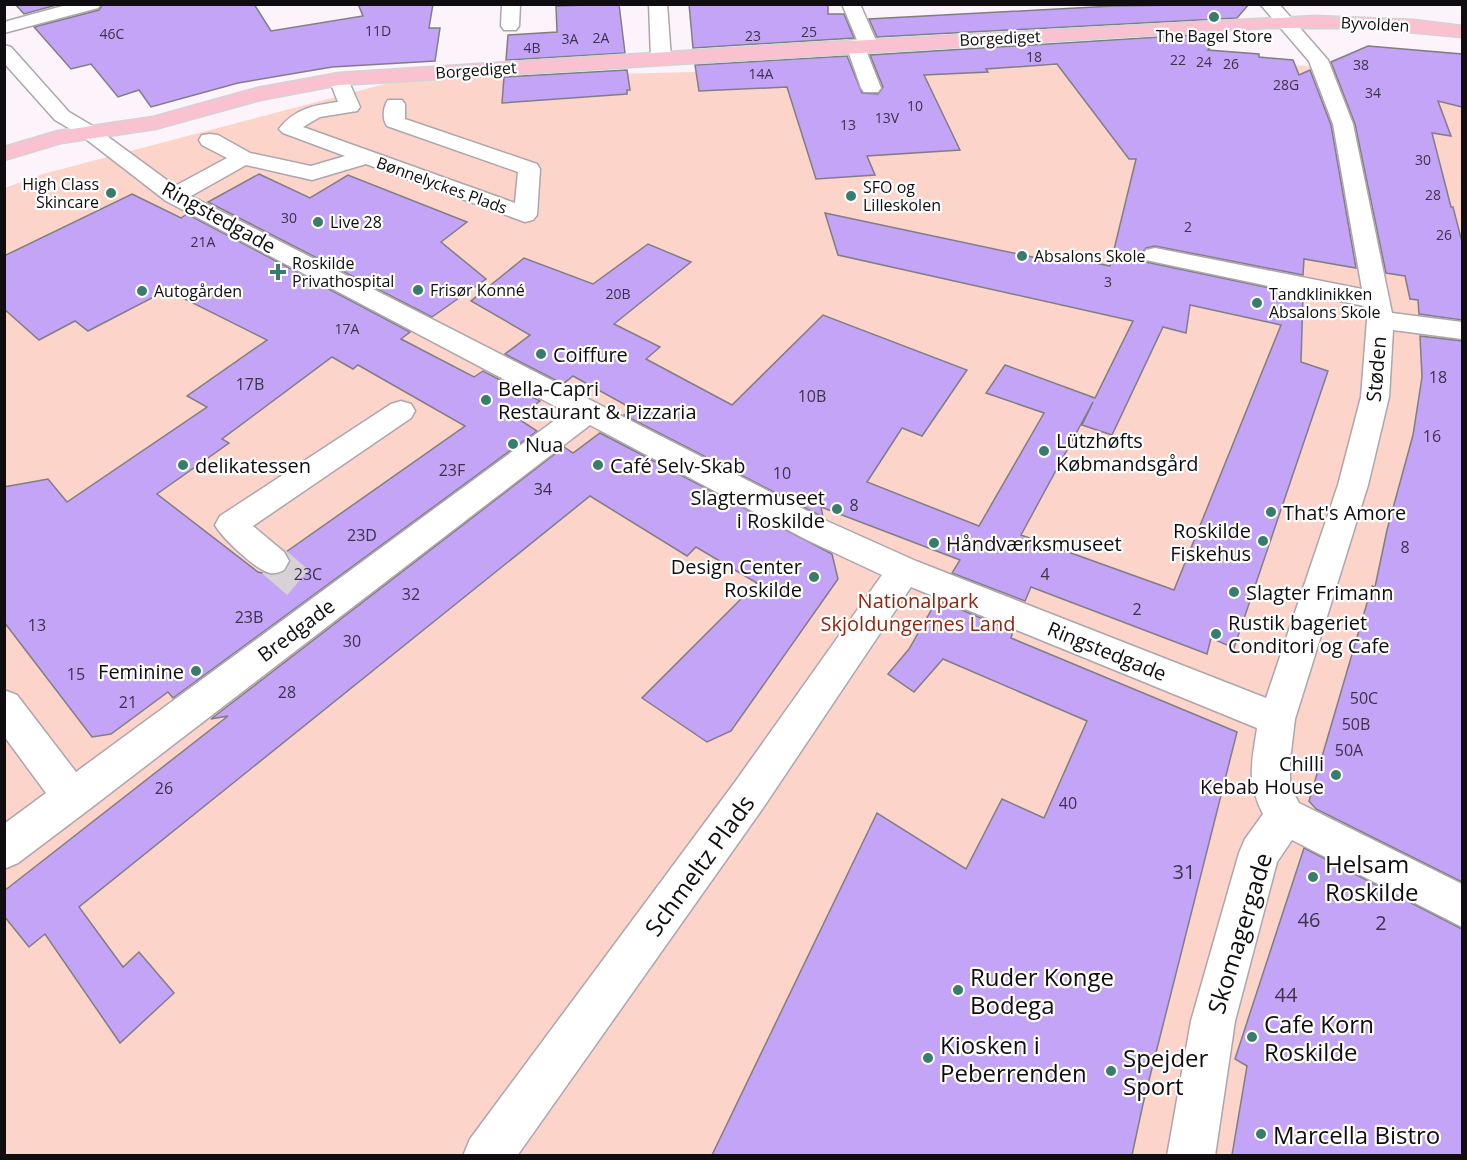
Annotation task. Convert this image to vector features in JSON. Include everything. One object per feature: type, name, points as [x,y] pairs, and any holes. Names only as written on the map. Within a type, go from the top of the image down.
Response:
[{"type":"main road","name":"Byvolden","points":[[1292,29],[1385,23],[1462,32]]},
{"type":"main road","name":"Borgediget","points":[[4,154],[58,138],[155,123],[257,94],[339,79],[862,45],[1131,31],[1251,37],[1292,29]]},
{"type":"main road","name":"Byvolden","points":[[1292,29],[1462,43]]},
{"type":"street","points":[[4,28],[92,4]]},
{"type":"street","points":[[510,26],[511,4]]},
{"type":"street","points":[[658,4],[661,58]]},
{"type":"street","points":[[851,4],[871,88]]},
{"type":"street","name":"Støden","points":[[1269,4],[1318,60],[1343,124],[1378,310],[1375,397],[1353,485],[1277,719]]},
{"type":"street","name":"Ringstedgade","points":[[4,51],[62,116],[89,132],[174,196],[818,531],[904,570],[1277,719]]},
{"type":"street","name":"Bønnelyckes Plads","points":[[339,79],[350,107],[310,113],[295,121],[290,129],[525,215],[529,169],[394,122],[395,104]]},
{"type":"street","name":"Bønnelyckes Plads","points":[[210,140],[243,158],[312,173],[367,157]]},
{"type":"street","points":[[174,196],[243,158]]},
{"type":"street","points":[[1155,255],[1462,330]]},
{"type":"street","points":[[273,561],[231,525],[401,411]]},
{"type":"street","name":"Bredgade","points":[[4,849],[73,798],[318,600],[588,411]]},
{"type":"street","name":"Schmeltz Plads","points":[[487,1155],[749,795],[904,570]]},
{"type":"street","points":[[4,706],[73,798]]},
{"type":"street","points":[[1277,719],[1271,760],[1271,790],[1285,816],[1462,906]]},
{"type":"street","name":"Skomagergade","points":[[1191,1155],[1213,1021],[1259,853],[1285,816]]},
{"type":"green space","name":"Nationalpark Skjoldungernes Land","points":[[1258,63],[1462,76],[1462,1155],[5,1156],[5,188],[43,174],[400,80],[833,68]]},
{"type":"building","points":[[15,4],[60,4],[24,14]]},
{"type":"building","points":[[103,4],[254,4],[271,31],[363,16],[358,4],[433,4],[429,28],[440,28],[435,61],[332,67],[238,83],[151,107],[139,90],[118,97],[91,64],[71,69],[34,27],[99,10]]},
{"type":"building","points":[[619,4],[625,53],[506,60],[508,35],[557,32],[556,6]]},
{"type":"building","points":[[689,4],[828,4],[828,14],[844,14],[854,38],[693,48]]},
{"type":"building","points":[[1249,4],[1237,18],[877,37],[869,19],[1113,6]]},
{"type":"building","points":[[1223,33],[1208,50],[1259,54],[1259,57],[1293,60],[1299,75],[1310,70],[1331,125],[1356,268],[1304,259],[1303,275],[1155,246],[1146,248],[1141,254],[1146,262],[1303,295],[1301,362],[1328,371],[1234,648],[1211,638],[1207,654],[1031,587],[1025,601],[952,573],[960,560],[821,507],[823,517],[624,415],[633,409],[573,376],[563,384],[505,354],[530,335],[471,301],[524,258],[593,284],[648,244],[691,262],[614,324],[660,347],[646,359],[732,405],[823,315],[967,370],[922,436],[902,428],[867,482],[979,526],[1044,413],[986,393],[1005,365],[1095,398],[1133,321],[838,255],[825,213],[1042,259],[1044,252],[1110,266],[1136,159],[1129,159],[1057,64],[986,69],[988,72],[924,75],[960,150],[867,156],[875,175],[816,179],[787,87],[699,91],[695,65],[847,56],[862,93],[878,94],[883,87],[870,55]],"holes":[[[1190,305],[1281,325],[1174,590],[1021,535],[1093,402],[1082,425],[1112,435],[1163,327],[1186,333]]]},
{"type":"building","points":[[1368,46],[1462,54],[1462,107],[1438,101],[1451,136],[1432,133],[1462,242],[1462,320],[1419,314],[1418,300],[1410,299],[1405,276],[1386,273],[1355,124],[1331,62]]},
{"type":"building","points":[[627,70],[630,90],[627,90],[627,94],[502,103],[504,77]]},
{"type":"building","points":[[259,174],[310,198],[348,175],[467,222],[441,242],[486,279],[432,317],[208,202]]},
{"type":"building","points":[[132,194],[181,218],[187,214],[410,332],[401,339],[474,377],[483,371],[540,401],[517,418],[537,431],[173,698],[168,692],[111,734],[92,737],[4,622],[4,487],[48,479],[67,502],[207,407],[187,396],[267,340],[167,290],[88,331],[75,321],[39,340],[4,309],[4,256]],"holes":[[[332,357],[353,369],[358,365],[465,426],[286,552],[291,562],[285,572],[272,575],[258,572],[157,494],[229,443],[222,439]]]},
{"type":"building","points":[[1420,336],[1462,341],[1462,882],[1316,809],[1309,801],[1372,586],[1375,587],[1387,530],[1413,435],[1422,377]]},
{"type":"building","points":[[600,433],[832,554],[838,579],[731,731],[707,742],[642,698],[757,583],[696,547],[687,556],[590,496],[79,907],[123,967],[139,952],[174,993],[120,1043],[45,934],[29,947],[4,916],[4,891],[228,716],[211,719],[564,447],[573,453]]},
{"type":"building","points":[[937,600],[1013,631],[1011,638],[1237,732],[1132,1155],[712,1155],[877,813],[966,869],[1002,799],[1044,818],[1087,721],[943,659],[914,692],[888,674],[909,649]]},
{"type":"building","points":[[1304,848],[1462,929],[1462,1155],[1232,1155],[1247,1066],[1235,1059]]},
{"type":"tunnel","points":[[273,561],[310,593]]},
{"type":"place","name":"The Bagel Store","points":[[1214,17]]},
{"type":"place","name":"High Class Skincare","points":[[111,193]]},
{"type":"place","name":"SFO og Lilleskolen","points":[[851,196]]},
{"type":"place","name":"Live 28","points":[[318,222]]},
{"type":"place","name":"Absalons Skole","points":[[1022,256]]},
{"type":"place","name":"Roskilde Privathospital","points":[[278,272]]},
{"type":"place","name":"Frisør Konné","points":[[418,290]]},
{"type":"place","name":"Autogården","points":[[142,291]]},
{"type":"place","name":"Tandklinikken Absalons Skole","points":[[1257,303]]},
{"type":"place","name":"Coiffure","points":[[541,354]]},
{"type":"place","name":"Bella-Capri Restaurant & Pizzaria","points":[[486,400]]},
{"type":"place","name":"Nua","points":[[513,444]]},
{"type":"place","name":"Lützhøfts Købmandsgård","points":[[1044,451]]},
{"type":"place","name":"delikatessen","points":[[183,465]]},
{"type":"place","name":"Café Selv-Skab","points":[[598,465]]},
{"type":"place","name":"Slagtermuseet i Roskilde","points":[[837,509]]},
{"type":"place","name":"That's Amore","points":[[1271,512]]},
{"type":"place","name":"Roskilde Fiskehus","points":[[1263,541]]},
{"type":"place","name":"Håndværksmuseet","points":[[934,543]]},
{"type":"place","name":"Design Center Roskilde","points":[[814,577]]},
{"type":"place","name":"Slagter Frimann","points":[[1234,592]]},
{"type":"place","name":"Rustik bageriet Conditori og Cafe","points":[[1216,634]]},
{"type":"place","name":"Feminine","points":[[196,671]]},
{"type":"place","name":"Chilli Kebab House","points":[[1336,775]]},
{"type":"place","name":"Helsam Roskilde","points":[[1313,877]]},
{"type":"place","name":"Ruder Konge Bodega","points":[[958,990]]},
{"type":"place","name":"Cafe Korn Roskilde","points":[[1252,1037]]},
{"type":"place","name":"Kiosken i Peberrenden","points":[[928,1058]]},
{"type":"place","name":"Spejder Sport","points":[[1111,1071]]},
{"type":"place","name":"Marcella Bistro","points":[[1261,1134]]}]
